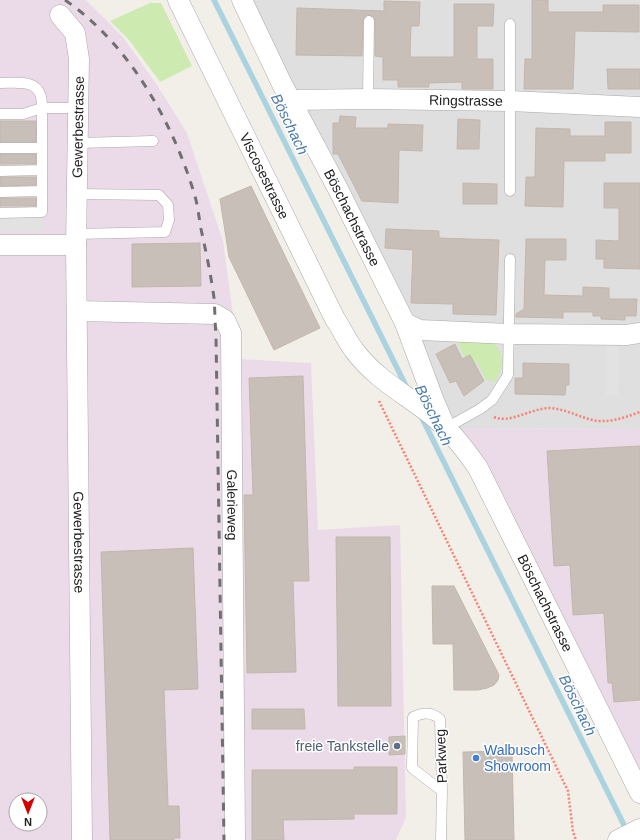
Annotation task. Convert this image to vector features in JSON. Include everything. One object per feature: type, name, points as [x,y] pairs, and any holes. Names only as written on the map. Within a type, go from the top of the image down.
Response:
[{"type":"street","name":"Viscosestrasse","points":[[178,0],[335,319],[354,350]]},
{"type":"street","name":"Böschachstrasse","points":[[242,0],[282,84],[292,100],[339,191],[405,323],[445,428]]},
{"type":"street","name":"Gewerbestrasse","points":[[60,15],[75,33],[79,59],[76,239],[82,840]]},
{"type":"street","name":"Ringstrasse","points":[[292,100],[368,99],[510,101],[640,107]]},
{"type":"street","points":[[0,245],[76,239]]},
{"type":"street","name":"Galerieweg","points":[[77,311],[215,314],[225,320],[231,332],[235,840]]},
{"type":"street","points":[[405,323],[420,330],[509,334],[626,335],[640,333]]},
{"type":"street","name":"Böschachstrasse","points":[[354,350],[377,375],[445,428],[478,468],[640,793]]},
{"type":"street","points":[[618,840],[638,830]]},
{"type":"lane","points":[[368,99],[369,21]]},
{"type":"lane","points":[[510,24],[510,191]]},
{"type":"lane","points":[[0,83],[26,83],[37,88],[42,98],[42,212],[0,213]]},
{"type":"lane","points":[[0,114],[23,114],[42,108],[78,108]]},
{"type":"lane","points":[[78,143],[153,141]]},
{"type":"lane","points":[[0,148],[42,148]]},
{"type":"lane","points":[[0,171],[42,170]]},
{"type":"lane","points":[[0,192],[42,191]]},
{"type":"lane","points":[[76,239],[165,232],[169,220],[168,205],[159,195],[77,194]]},
{"type":"lane","points":[[445,428],[480,409],[492,400],[508,375],[510,259]]},
{"type":"lane","name":"Parkweg","points":[[441,840],[442,791],[440,719],[433,714],[422,713],[413,717],[412,768],[442,791]]},
{"type":"path","points":[[379,401],[568,791],[573,832],[576,840]]},
{"type":"path","points":[[480,409],[498,419],[510,418],[536,409],[552,408],[597,421],[616,420],[640,412]]},
{"type":"shaded area","points":[[0,0],[86,0],[123,37],[157,85],[187,133],[223,241],[239,359],[311,363],[318,530],[400,525],[406,817],[396,840],[0,840]]},
{"type":"shaded area","points":[[243,0],[640,0],[640,429],[446,428]]},
{"type":"shaded area","points":[[41,216],[46,229],[27,232],[0,232],[0,217]]},
{"type":"shaded area","points":[[607,342],[619,342],[618,395],[606,395]]},
{"type":"shaded area","points":[[446,428],[640,429],[640,793]]},
{"type":"green space","points":[[150,3],[161,3],[192,66],[160,82],[129,40],[110,21]]},
{"type":"green space","points":[[456,339],[493,343],[502,357],[502,367],[495,382],[486,380],[477,362],[474,363],[470,355],[465,358]]},
{"type":"building","points":[[532,0],[548,0],[548,12],[603,12],[603,5],[639,5],[639,32],[575,31],[573,89],[524,89],[525,59],[532,59]]},
{"type":"building","points":[[384,1],[420,2],[419,26],[411,26],[410,57],[454,57],[454,4],[494,4],[493,26],[477,26],[477,59],[493,59],[493,89],[462,89],[462,82],[429,83],[429,87],[398,87],[398,80],[383,80],[383,57],[375,56],[375,21],[374,18],[369,15],[366,16],[363,21],[362,56],[296,55],[297,8],[384,11]]},
{"type":"building","points":[[607,69],[640,69],[640,89],[608,89]]},
{"type":"building","points":[[340,116],[356,117],[355,128],[388,128],[388,124],[423,125],[422,151],[399,150],[398,203],[362,201],[338,154],[333,154],[333,123],[339,123]]},
{"type":"building","points":[[458,119],[480,120],[479,149],[457,149]]},
{"type":"building","points":[[0,121],[36,121],[36,142],[0,142]]},
{"type":"building","points":[[605,122],[631,122],[631,153],[605,153],[605,161],[564,161],[563,207],[525,206],[526,177],[535,177],[536,128],[570,129],[570,136],[605,136]]},
{"type":"building","points":[[0,154],[36,154],[36,164],[0,164]]},
{"type":"building","points":[[0,177],[36,177],[36,185],[0,186]]},
{"type":"building","points":[[463,183],[497,184],[497,204],[463,204]]},
{"type":"building","points":[[604,183],[640,183],[640,269],[604,268],[604,259],[596,259],[596,240],[619,241],[619,208],[604,208]]},
{"type":"building","points":[[251,186],[320,328],[274,350],[229,257],[220,199]]},
{"type":"building","points":[[0,198],[36,198],[36,206],[0,206]]},
{"type":"building","points":[[386,229],[439,231],[439,238],[499,240],[496,315],[453,314],[453,304],[411,303],[413,250],[385,248]]},
{"type":"building","points":[[526,239],[566,239],[566,260],[545,260],[544,295],[583,296],[583,287],[609,288],[609,299],[637,299],[636,316],[625,316],[625,320],[601,319],[601,316],[593,316],[593,312],[563,312],[563,318],[516,317],[516,314],[524,309]]},
{"type":"building","points":[[200,243],[201,286],[132,287],[132,244]]},
{"type":"building","points":[[455,344],[462,359],[470,355],[484,381],[464,396],[456,381],[450,383],[436,354]]},
{"type":"building","points":[[523,363],[569,364],[569,385],[566,385],[565,395],[515,394],[515,378],[523,378]]},
{"type":"building","points":[[303,376],[309,581],[293,581],[296,672],[247,673],[244,495],[253,495],[249,378]]},
{"type":"building","points":[[640,446],[640,700],[614,702],[612,683],[608,683],[604,613],[573,615],[570,565],[554,566],[547,451]]},
{"type":"building","points":[[336,537],[390,537],[391,706],[338,706]]},
{"type":"building","points":[[193,548],[198,689],[164,690],[168,806],[179,806],[180,838],[174,838],[174,840],[110,840],[101,552]]},
{"type":"building","points":[[432,586],[454,586],[499,675],[498,680],[494,685],[478,690],[454,690],[453,644],[433,644]]},
{"type":"building","points":[[252,709],[304,709],[305,729],[252,729]]},
{"type":"building","name":"freie Tankstelle","points":[[405,736],[405,754],[389,755],[389,737]]},
{"type":"building","points":[[512,751],[514,840],[465,840],[463,752]]},
{"type":"building","points":[[354,767],[397,767],[397,814],[354,814],[354,819],[283,820],[284,840],[252,840],[252,770],[354,770]]},
{"type":"waterway","name":"Böschach","points":[[214,0],[407,388]]},
{"type":"waterway","name":"Böschach","points":[[421,416],[627,831]]},
{"type":"railway","points":[[65,0],[88,18],[109,39],[146,87],[174,140],[186,168],[198,208],[214,298],[216,337],[224,840]]},
{"type":"place","name":"freie Tankstelle","points":[[397,746]]},
{"type":"place","name":"Walbusch Showroom","points":[[476,758]]}]
